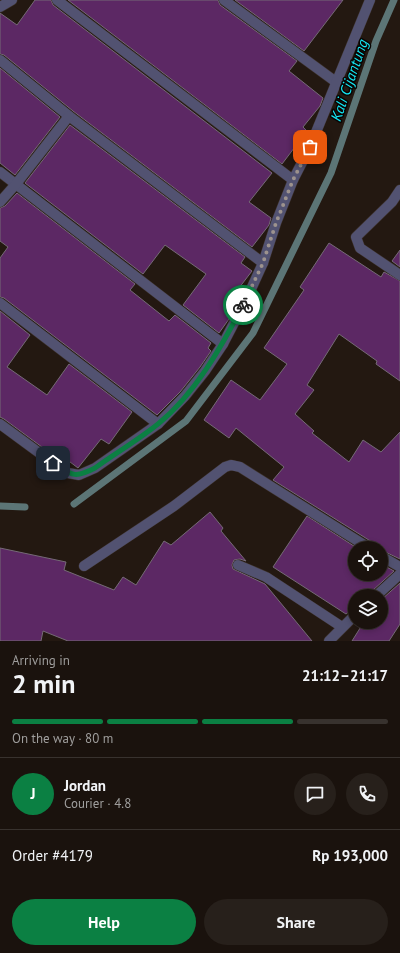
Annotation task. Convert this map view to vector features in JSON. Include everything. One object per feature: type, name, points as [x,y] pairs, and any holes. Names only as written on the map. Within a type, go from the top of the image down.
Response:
[{"type":"street","points":[[0,7],[12,0]]},
{"type":"street","points":[[57,0],[293,180]]},
{"type":"street","points":[[224,0],[336,82]]},
{"type":"street","points":[[0,424],[68,473],[79,475],[95,468],[158,424],[185,396],[223,344],[247,298],[263,263],[276,223],[293,180],[310,147],[370,0]]},
{"type":"street","points":[[0,60],[69,116],[263,263]]},
{"type":"street","points":[[0,202],[16,184],[69,116]]},
{"type":"street","points":[[0,172],[223,344]]},
{"type":"street","points":[[400,190],[392,202],[356,237],[360,248],[400,276]]},
{"type":"street","points":[[0,303],[158,424]]},
{"type":"street","points":[[84,566],[174,506],[218,472],[231,465],[240,467],[358,541]]},
{"type":"street","points":[[388,560],[400,567]]},
{"type":"street","points":[[238,565],[266,577],[342,627]]},
{"type":"street","points":[[384,589],[400,574]]},
{"type":"street","points":[[329,641],[348,621]]},
{"type":"building","points":[[35,0],[51,0],[53,5],[272,173],[249,202],[271,218],[269,225],[252,247],[73,111],[4,55],[0,54],[0,13],[17,25]]},
{"type":"building","points":[[68,0],[218,0],[220,5],[297,61],[289,71],[323,98],[320,106],[303,127],[307,131],[282,164]]},
{"type":"building","points":[[235,0],[343,0],[304,51]]},
{"type":"building","points":[[0,68],[60,117],[15,175],[0,163]]},
{"type":"building","points":[[70,125],[245,257],[241,263],[252,271],[232,297],[238,301],[229,319],[219,333],[183,305],[206,274],[165,245],[143,274],[25,183]]},
{"type":"building","points":[[17,193],[135,284],[130,290],[169,321],[175,315],[211,343],[208,348],[211,351],[200,367],[180,392],[157,415],[4,298],[0,297],[0,258],[8,247],[0,241],[0,208],[5,206]]},
{"type":"building","points":[[329,243],[381,277],[384,272],[400,281],[400,381],[376,364],[377,361],[339,334],[307,385],[314,390],[295,414],[314,431],[312,433],[349,462],[363,440],[381,452],[400,432],[400,559],[388,553],[388,541],[370,541],[273,480],[284,467],[236,428],[229,438],[204,420],[231,380],[260,400],[287,364],[264,348],[304,290],[300,287]]},
{"type":"building","points":[[400,250],[400,267],[392,261]]},
{"type":"building","points":[[0,311],[30,335],[7,367],[47,395],[69,364],[132,412],[109,444],[101,439],[78,468],[53,449],[50,453],[0,417]]},
{"type":"building","points":[[210,512],[223,528],[221,531],[246,561],[240,559],[234,560],[232,565],[233,569],[265,584],[312,641],[68,641],[43,631],[41,641],[0,641],[0,548],[66,562],[64,570],[114,590],[123,577],[136,585],[164,541],[171,545]]},
{"type":"building","points":[[307,516],[348,542],[348,581],[383,581],[374,589],[348,589],[348,612],[346,614],[273,567]]},
{"type":"building","points":[[388,568],[394,571],[388,576]]},
{"type":"building","points":[[400,583],[400,624],[389,641],[352,641],[360,629],[388,629],[388,594]]},
{"type":"waterway","name":"Kali Cijantung","points":[[74,504],[186,421],[253,333],[331,173],[376,41],[394,0]]},
{"type":"waterway","name":"Kali Cijantung","points":[[0,506],[25,507]]},
{"type":"way so far","points":[[243,305],[263,263],[276,223],[293,180],[310,147]]},
{"type":"route","points":[[53,463],[68,473],[79,475],[86,473],[158,424],[173,410],[204,371],[223,344],[243,305]]}]
